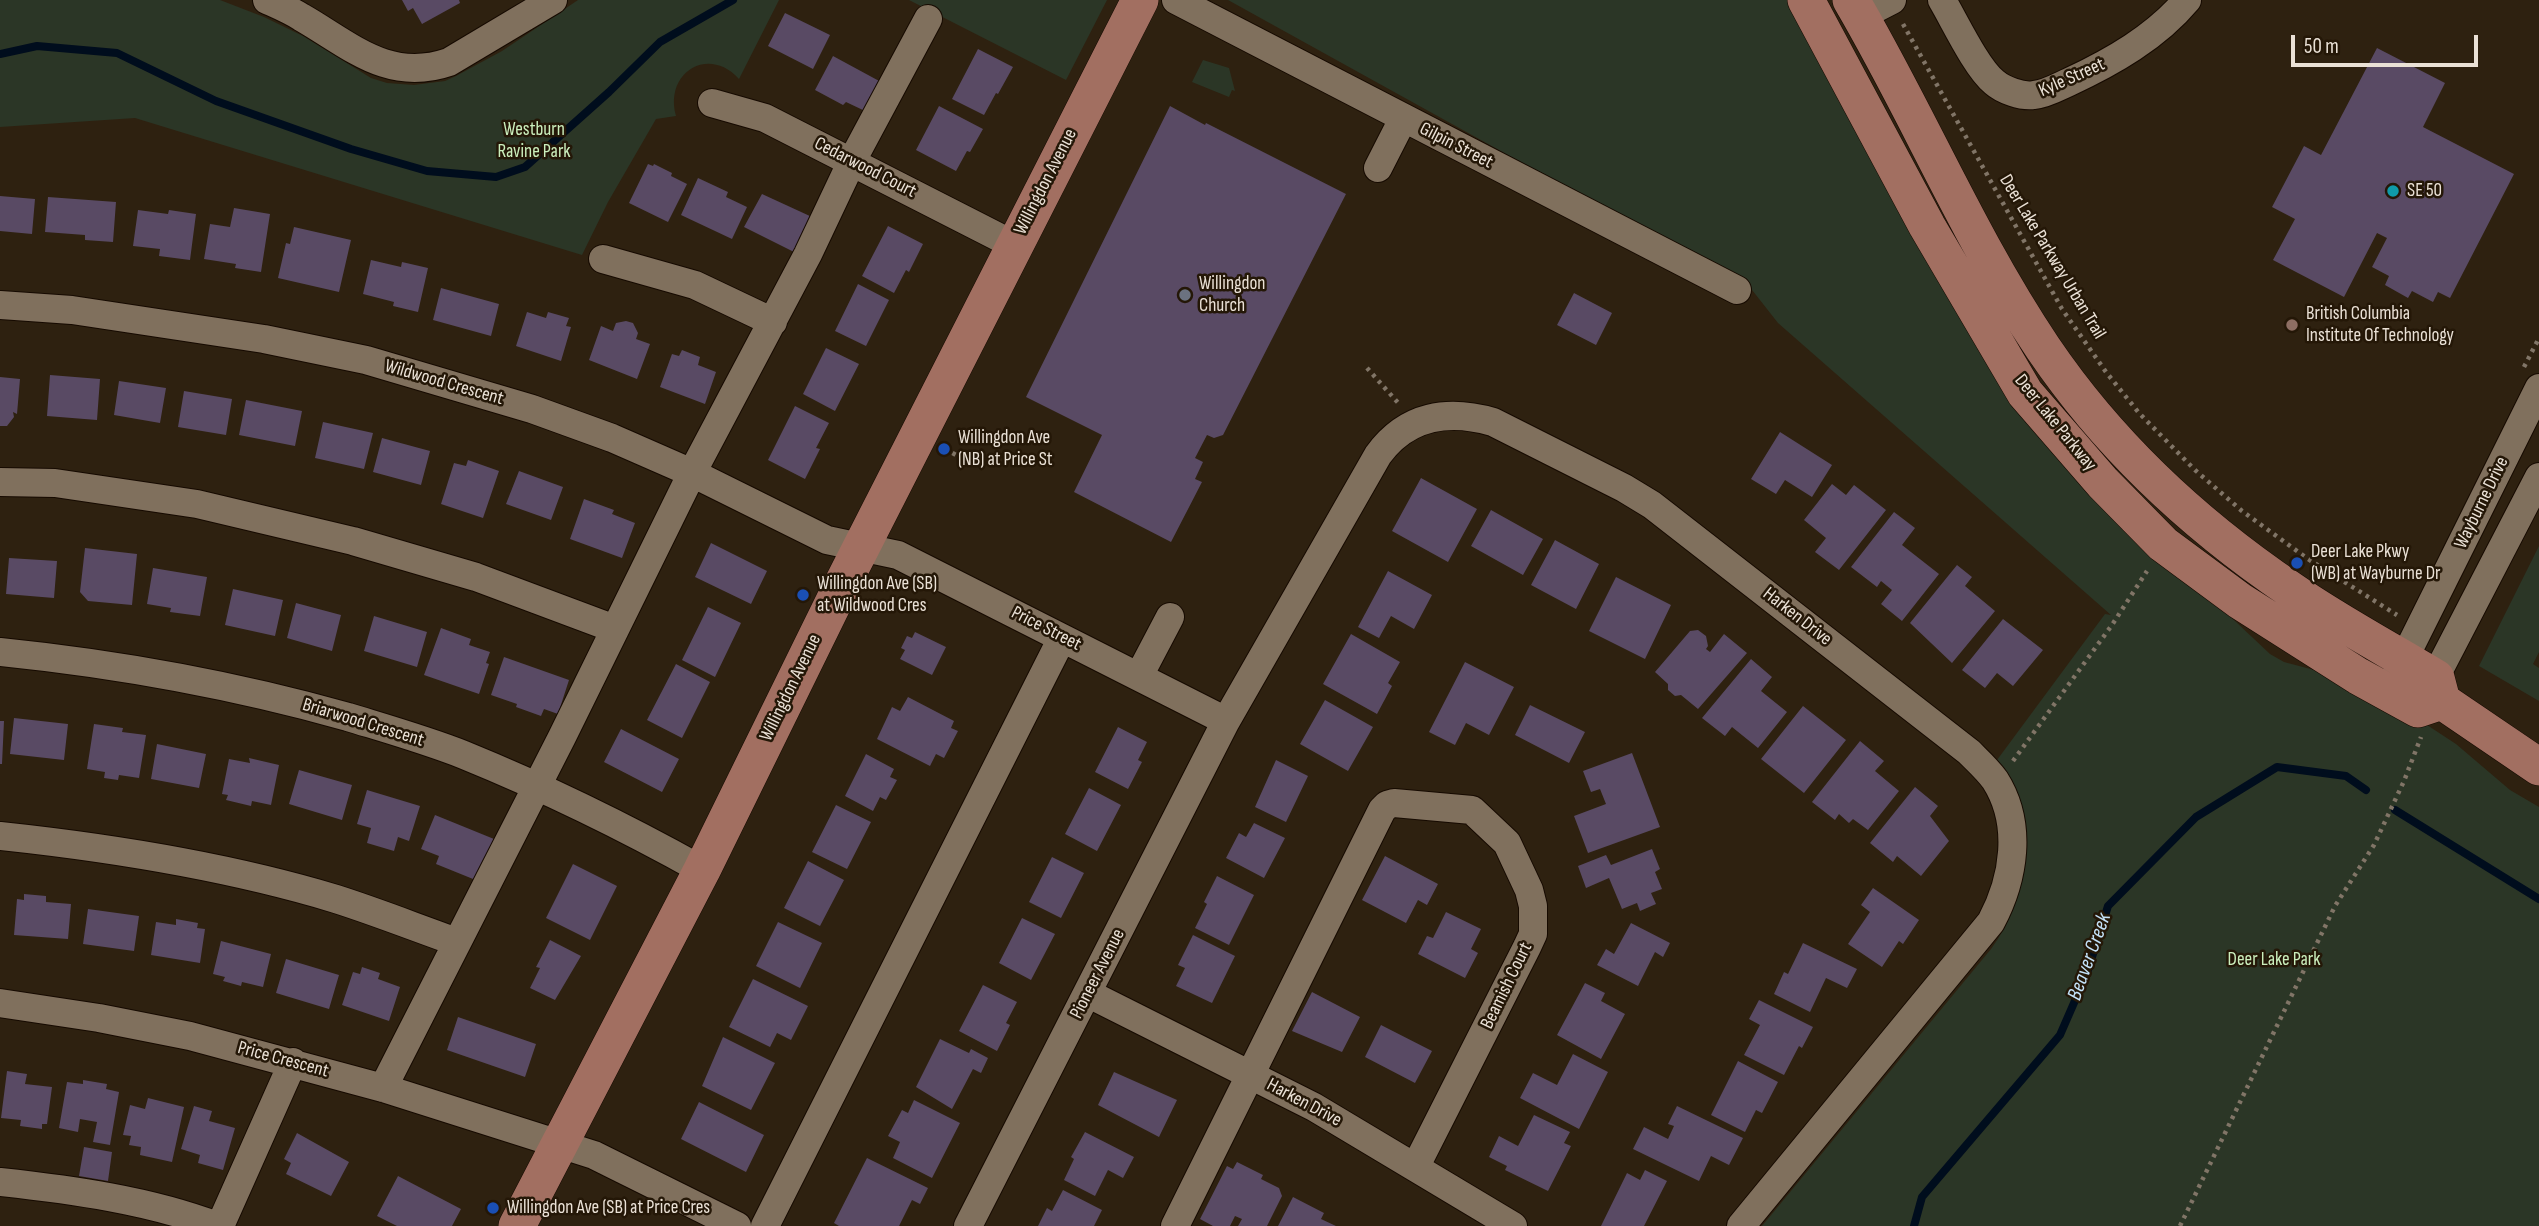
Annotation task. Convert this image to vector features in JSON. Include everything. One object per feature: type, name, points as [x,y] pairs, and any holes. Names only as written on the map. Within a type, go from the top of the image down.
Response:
[{"type":"main road","name":"Willingdon Avenue","points":[[517,1226],[702,870],[1014,245],[1140,0]]},
{"type":"main road","name":"Deer Lake Parkway","points":[[1806,0],[1927,226],[2025,393],[2103,483],[2163,544],[2240,601],[2539,767]]},
{"type":"main road","name":"Deer Lake Parkway","points":[[1874,4],[1998,274],[2043,348],[2082,400],[2129,454],[2179,503],[2235,550],[2293,592],[2404,659],[2421,702]]},
{"type":"street","points":[[267,0],[368,57],[399,68],[414,69],[449,62],[553,0]]},
{"type":"street","name":"Gilpin Street","points":[[1176,0],[1737,290]]},
{"type":"street","name":"Kyle Street","points":[[1942,0],[1980,64],[1994,82],[2011,91],[2031,96],[2101,68],[2174,16],[2187,0]]},
{"type":"street","points":[[383,1088],[692,473],[773,322],[852,161],[929,19]]},
{"type":"street","name":"Cedarwood Court","points":[[712,103],[765,118],[1014,245]]},
{"type":"street","points":[[1378,168],[1403,119]]},
{"type":"street","points":[[603,259],[695,285],[773,322]]},
{"type":"street","name":"Wildwood Crescent","points":[[0,305],[72,310],[159,322],[264,339],[366,360],[532,409],[612,438],[692,473],[827,540],[862,547]]},
{"type":"street","name":"Wayburne Drive","points":[[2404,659],[2539,388]]},
{"type":"street","name":"Harken Drive","points":[[1226,721],[1378,455],[1387,443],[1412,424],[1441,415],[1477,417],[1493,422],[1643,500],[1678,524],[1969,752],[1995,780],[2008,814],[2012,845],[2009,877],[1995,914],[1980,937],[1741,1226]]},
{"type":"street","name":"Wayburne Drive","points":[[2421,702],[2539,477]]},
{"type":"street","points":[[0,482],[55,483],[197,504],[340,538],[476,577],[615,629]]},
{"type":"street","name":"Price Street","points":[[862,547],[898,555],[1226,721]]},
{"type":"street","points":[[1139,676],[1170,617]]},
{"type":"street","points":[[765,1226],[1062,638]]},
{"type":"street","name":"Briarwood Crescent","points":[[0,652],[70,659],[228,687],[316,708],[394,731],[462,754],[536,787],[702,870]]},
{"type":"street","name":"Pioneer Avenue","points":[[968,1226],[1226,721]]},
{"type":"street","name":"Beamish Court","points":[[1249,1074],[1382,810],[1394,803],[1472,810],[1507,843],[1534,906],[1533,934],[1416,1166]]},
{"type":"street","points":[[0,836],[92,845],[233,872],[337,899],[457,942]]},
{"type":"street","name":"Harken Drive","points":[[1088,993],[1314,1107],[1513,1226]]},
{"type":"street","name":"Price Crescent","points":[[0,1003],[100,1018],[190,1036],[383,1088],[604,1159],[737,1226]]},
{"type":"street","points":[[0,1182],[79,1191],[192,1216],[219,1226],[293,1062]]},
{"type":"street","points":[[1175,1226],[1249,1074]]},
{"type":"path","name":"Deer Lake Parkway Urban Trail","points":[[1874,4],[2062,309],[2106,372],[2139,413],[2195,470],[2242,511],[2308,559],[2396,613],[2399,620]]},
{"type":"path","points":[[1367,368],[1391,393],[1412,424]]},
{"type":"path","points":[[944,449],[956,455]]},
{"type":"path","points":[[1995,780],[2010,765],[2045,713],[2112,625],[2148,569],[2156,569]]},
{"type":"path","points":[[2180,1226],[2335,906],[2374,845],[2404,781],[2421,702]]},
{"type":"green space","name":"Westburn Ravine Park","points":[[0,0],[220,0],[303,36],[371,78],[387,83],[414,85],[445,81],[456,76],[502,51],[578,0],[779,0],[739,79],[727,69],[714,64],[702,64],[682,76],[676,87],[676,116],[656,119],[608,202],[582,255],[135,118],[0,127]]},
{"type":"green space","points":[[909,0],[1107,0],[1066,80]]},
{"type":"green space","name":"Deer Lake Park","points":[[1228,0],[1788,0],[2008,392],[2218,605],[2270,654],[2284,662],[2318,671],[2427,725],[2456,744],[2510,790],[2539,807],[2539,1226],[1762,1226],[1991,949],[2005,928],[2022,880],[2026,855],[2025,829],[2011,781],[1997,760],[2105,614],[2111,615],[1778,323],[1745,281],[1508,155]]},
{"type":"green space","points":[[1203,60],[1229,68],[1235,91],[1232,90],[1229,97],[1192,82]]},
{"type":"green space","points":[[2539,546],[2539,652],[2533,664],[2539,668],[2539,701],[2479,666]]},
{"type":"building","points":[[402,0],[459,0],[460,3],[422,24],[413,8],[408,11]]},
{"type":"building","points":[[785,13],[830,35],[813,69],[768,46]]},
{"type":"building","name":"SE 50","points":[[2377,48],[2445,83],[2423,127],[2514,174],[2450,298],[2438,292],[2433,302],[2412,291],[2408,298],[2385,285],[2389,276],[2372,267],[2387,238],[2377,233],[2344,297],[2273,260],[2295,219],[2272,207],[2304,146],[2321,155]]},
{"type":"building","points":[[978,49],[1013,67],[984,115],[952,99]]},
{"type":"building","points":[[833,56],[881,82],[865,111],[846,102],[843,105],[815,90]]},
{"type":"building","points":[[939,106],[983,129],[956,171],[916,150]]},
{"type":"building","name":"Willingdon Church","points":[[1170,106],[1346,194],[1223,435],[1214,438],[1207,435],[1195,458],[1203,462],[1195,479],[1202,482],[1171,542],[1074,492],[1102,435],[1026,397]]},
{"type":"building","points":[[648,164],[654,164],[672,173],[671,176],[687,184],[668,222],[629,203]]},
{"type":"building","points":[[698,178],[728,192],[726,197],[747,207],[732,239],[681,215]]},
{"type":"building","points":[[762,194],[812,217],[794,252],[744,227]]},
{"type":"building","points":[[0,196],[35,199],[32,234],[0,231]]},
{"type":"building","points":[[48,197],[116,202],[113,242],[85,240],[85,235],[45,232]]},
{"type":"building","points":[[234,208],[270,214],[261,272],[235,268],[236,264],[204,259],[210,224],[230,227]]},
{"type":"building","points":[[138,210],[168,214],[169,210],[196,214],[190,260],[159,256],[160,249],[133,246]]},
{"type":"building","points":[[888,226],[923,244],[909,272],[906,270],[894,293],[862,276]]},
{"type":"building","points":[[294,227],[351,240],[339,292],[278,278],[286,243],[290,244]]},
{"type":"building","points":[[371,260],[401,267],[402,262],[428,268],[418,312],[363,294]]},
{"type":"building","points":[[858,284],[889,300],[866,346],[835,331]]},
{"type":"building","points":[[441,288],[499,304],[491,336],[433,320]]},
{"type":"building","points":[[1574,293],[1612,313],[1596,345],[1557,325]]},
{"type":"building","points":[[527,312],[546,318],[548,312],[569,318],[566,326],[571,327],[561,361],[516,346]]},
{"type":"building","points":[[616,323],[633,323],[638,333],[636,339],[650,344],[637,379],[589,360],[601,326],[613,331]]},
{"type":"building","points":[[826,348],[859,364],[835,411],[803,394]]},
{"type":"building","points":[[682,350],[700,357],[698,365],[716,372],[705,404],[660,387],[672,354],[679,356]]},
{"type":"building","points":[[50,375],[100,379],[97,420],[47,416]]},
{"type":"building","points":[[0,377],[20,379],[17,414],[13,412],[14,417],[7,426],[0,426]]},
{"type":"building","points":[[119,381],[166,388],[160,423],[114,415]]},
{"type":"building","points":[[184,391],[232,399],[226,435],[178,427]]},
{"type":"building","points":[[246,400],[302,411],[295,446],[239,435]]},
{"type":"building","points":[[795,406],[829,423],[816,448],[820,449],[805,479],[768,460]]},
{"type":"building","points":[[323,422],[373,433],[364,469],[315,458]]},
{"type":"building","points":[[1780,432],[1832,465],[1812,497],[1785,480],[1776,494],[1751,479]]},
{"type":"building","points":[[382,438],[430,451],[421,485],[373,472]]},
{"type":"building","points":[[468,460],[499,471],[483,518],[441,504],[454,463],[466,466]]},
{"type":"building","points":[[519,471],[563,487],[551,520],[506,504]]},
{"type":"building","points":[[1421,478],[1477,509],[1448,562],[1392,531]]},
{"type":"building","points":[[1832,484],[1846,495],[1854,485],[1886,510],[1839,570],[1815,552],[1826,538],[1804,520]]},
{"type":"building","points":[[584,499],[614,510],[612,514],[635,523],[622,558],[570,539]]},
{"type":"building","points":[[1491,510],[1543,539],[1523,575],[1471,546]]},
{"type":"building","points":[[1894,512],[1915,528],[1902,545],[1939,574],[1902,621],[1881,604],[1892,590],[1881,581],[1877,587],[1851,567]]},
{"type":"building","points":[[1555,540],[1599,564],[1576,609],[1531,585]]},
{"type":"building","points":[[711,543],[767,571],[751,604],[695,577]]},
{"type":"building","points":[[85,548],[137,554],[132,605],[88,601],[80,592]]},
{"type":"building","points":[[9,558],[57,561],[54,598],[6,594]]},
{"type":"building","points":[[1957,565],[1972,577],[1965,586],[1995,611],[1952,663],[1910,623]]},
{"type":"building","points":[[153,568],[207,577],[200,616],[170,612],[171,608],[147,604]]},
{"type":"building","points":[[1388,571],[1432,595],[1414,629],[1391,616],[1379,638],[1358,627]]},
{"type":"building","points":[[1616,577],[1671,605],[1645,659],[1589,631]]},
{"type":"building","points":[[233,589],[283,600],[275,636],[225,625]]},
{"type":"building","points":[[296,603],[341,615],[332,651],[287,638]]},
{"type":"building","points":[[708,607],[741,623],[715,677],[682,660]]},
{"type":"building","points":[[374,616],[427,632],[417,667],[364,651]]},
{"type":"building","points":[[2003,619],[2043,650],[2013,686],[1997,673],[1985,688],[1962,670]]},
{"type":"building","points":[[441,628],[471,639],[469,645],[490,652],[479,694],[424,675]]},
{"type":"building","points":[[1698,630],[1706,636],[1706,649],[1710,652],[1724,634],[1747,653],[1698,709],[1681,695],[1675,696],[1668,690],[1668,684],[1655,672],[1690,631]]},
{"type":"building","points":[[915,632],[946,647],[932,675],[900,659],[905,650],[901,648],[907,636],[912,638]]},
{"type":"building","points":[[1351,634],[1400,662],[1388,683],[1392,686],[1377,714],[1323,684]]},
{"type":"building","points":[[504,657],[569,680],[558,714],[544,709],[541,716],[491,695]]},
{"type":"building","points":[[1751,659],[1772,677],[1761,691],[1787,712],[1758,748],[1732,727],[1725,736],[1702,718]]},
{"type":"building","points":[[1465,662],[1514,687],[1489,735],[1466,723],[1455,745],[1429,732]]},
{"type":"building","points":[[676,664],[710,682],[682,738],[647,720]]},
{"type":"building","points":[[908,697],[954,721],[951,728],[958,731],[944,758],[936,754],[930,766],[877,739],[892,707],[900,711]]},
{"type":"building","points":[[1325,700],[1373,727],[1348,771],[1300,744]]},
{"type":"building","points":[[1530,705],[1585,732],[1569,763],[1515,735]]},
{"type":"building","points":[[1803,706],[1846,740],[1804,793],[1761,759]]},
{"type":"building","points":[[14,718],[68,724],[64,760],[10,754]]},
{"type":"building","points":[[0,721],[4,721],[2,764],[0,764]]},
{"type":"building","points":[[94,724],[146,735],[139,778],[119,775],[118,780],[104,778],[105,772],[87,769]]},
{"type":"building","points":[[1118,727],[1147,742],[1138,760],[1142,762],[1128,789],[1095,772]]},
{"type":"building","points":[[621,729],[679,759],[662,792],[604,762]]},
{"type":"building","points":[[1860,741],[1884,761],[1875,771],[1899,791],[1868,830],[1853,819],[1849,823],[1839,814],[1835,820],[1812,802]]},
{"type":"building","points":[[157,744],[206,754],[199,788],[151,779]]},
{"type":"building","points":[[1632,753],[1660,827],[1588,853],[1574,816],[1606,804],[1600,789],[1591,792],[1583,771]]},
{"type":"building","points":[[866,754],[894,769],[890,777],[897,780],[886,800],[880,797],[873,811],[845,796]]},
{"type":"building","points":[[249,758],[279,765],[271,805],[252,801],[251,806],[226,800],[228,795],[222,794],[229,759],[250,763]]},
{"type":"building","points":[[1276,760],[1308,776],[1286,822],[1255,807]]},
{"type":"building","points":[[299,770],[352,785],[342,820],[289,804]]},
{"type":"building","points":[[1915,787],[1938,806],[1930,816],[1949,841],[1921,876],[1897,856],[1893,862],[1870,843]]},
{"type":"building","points":[[1089,788],[1121,805],[1097,851],[1065,834]]},
{"type":"building","points":[[367,790],[420,806],[409,841],[398,837],[394,851],[367,843],[371,828],[357,824]]},
{"type":"building","points":[[836,805],[871,822],[847,869],[812,852]]},
{"type":"building","points":[[435,815],[494,839],[478,881],[436,864],[439,856],[421,849]]},
{"type":"building","points":[[1254,823],[1285,838],[1264,878],[1226,858],[1239,833],[1246,837]]},
{"type":"building","points":[[1652,849],[1660,869],[1655,872],[1662,889],[1651,893],[1656,904],[1640,911],[1637,903],[1622,909],[1609,878],[1586,888],[1578,866],[1606,855],[1611,865]]},
{"type":"building","points":[[1385,856],[1438,884],[1427,905],[1418,900],[1406,923],[1362,900]]},
{"type":"building","points":[[1052,857],[1084,873],[1061,918],[1029,902]]},
{"type":"building","points":[[808,861],[844,880],[820,926],[784,908]]},
{"type":"building","points":[[573,864],[617,886],[590,940],[546,918]]},
{"type":"building","points":[[1217,876],[1254,895],[1229,945],[1195,928]]},
{"type":"building","points":[[1873,888],[1919,920],[1903,944],[1899,941],[1882,967],[1848,944],[1870,912],[1861,905]]},
{"type":"building","points":[[24,894],[46,896],[46,902],[71,904],[68,939],[14,935],[17,899],[24,900]]},
{"type":"building","points":[[88,909],[139,916],[134,951],[83,944]]},
{"type":"building","points":[[1446,912],[1481,929],[1471,949],[1478,953],[1465,978],[1418,954],[1427,936],[1433,938]]},
{"type":"building","points":[[1022,918],[1055,934],[1031,980],[999,963]]},
{"type":"building","points":[[176,919],[198,923],[197,928],[205,929],[200,963],[151,955],[156,922],[176,925]]},
{"type":"building","points":[[778,922],[822,943],[800,988],[756,966]]},
{"type":"building","points":[[1631,923],[1670,943],[1663,957],[1655,952],[1638,986],[1597,965],[1606,949],[1614,954]]},
{"type":"building","points":[[1193,935],[1235,956],[1212,1003],[1176,986],[1185,968],[1178,965]]},
{"type":"building","points":[[550,940],[581,956],[555,1000],[530,988],[540,968],[536,967]]},
{"type":"building","points":[[221,941],[271,954],[263,987],[242,982],[241,986],[223,981],[225,977],[213,974]]},
{"type":"building","points":[[1803,943],[1857,969],[1847,988],[1826,978],[1810,1012],[1774,994],[1784,972],[1788,974]]},
{"type":"building","points":[[286,959],[339,975],[329,1009],[276,993]]},
{"type":"building","points":[[362,967],[380,973],[378,979],[400,987],[389,1021],[342,1005],[353,972],[360,974]]},
{"type":"building","points":[[753,979],[808,1006],[791,1040],[777,1033],[770,1047],[729,1027]]},
{"type":"building","points":[[1585,983],[1605,993],[1601,1001],[1625,1014],[1601,1059],[1557,1035]]},
{"type":"building","points":[[983,985],[1017,1002],[1006,1023],[1010,1025],[997,1051],[959,1031]]},
{"type":"building","points":[[1312,992],[1360,1017],[1342,1052],[1292,1031]]},
{"type":"building","points":[[1759,1000],[1813,1027],[1802,1048],[1799,1046],[1784,1075],[1744,1055],[1760,1025],[1749,1019]]},
{"type":"building","points":[[458,1017],[536,1044],[525,1077],[447,1050]]},
{"type":"building","points":[[1381,1025],[1432,1051],[1415,1083],[1365,1057]]},
{"type":"building","points":[[723,1037],[775,1063],[751,1110],[702,1086]]},
{"type":"building","points":[[940,1039],[969,1053],[971,1049],[988,1058],[981,1073],[973,1069],[952,1109],[916,1087]]},
{"type":"building","points":[[1573,1054],[1608,1072],[1579,1129],[1520,1098],[1533,1073],[1557,1085]]},
{"type":"building","points":[[1738,1061],[1778,1082],[1762,1113],[1756,1110],[1745,1132],[1711,1115]]},
{"type":"building","points":[[7,1071],[27,1074],[25,1084],[52,1087],[47,1124],[42,1124],[42,1129],[20,1126],[21,1120],[1,1118]]},
{"type":"building","points":[[1114,1072],[1177,1100],[1159,1137],[1098,1105]]},
{"type":"building","points":[[83,1080],[107,1084],[106,1089],[119,1092],[110,1145],[93,1142],[97,1122],[80,1119],[78,1132],[59,1128],[67,1082],[83,1084]]},
{"type":"building","points":[[148,1098],[184,1107],[172,1162],[140,1155],[141,1147],[129,1145],[131,1136],[123,1135],[130,1105],[145,1109]]},
{"type":"building","points":[[914,1100],[960,1123],[932,1178],[893,1158],[900,1142],[888,1136],[902,1110],[908,1113]]},
{"type":"building","points":[[699,1102],[764,1135],[746,1172],[681,1139]]},
{"type":"building","points":[[194,1106],[212,1111],[209,1121],[235,1128],[223,1170],[198,1163],[200,1155],[181,1149]]},
{"type":"building","points":[[1677,1106],[1743,1138],[1729,1165],[1711,1156],[1699,1181],[1633,1149],[1644,1127],[1668,1139],[1674,1126],[1668,1124]]},
{"type":"building","points":[[1534,1115],[1570,1132],[1564,1143],[1571,1146],[1548,1191],[1505,1170],[1507,1166],[1489,1157],[1499,1136],[1518,1146]]},
{"type":"building","points":[[1085,1132],[1134,1157],[1123,1178],[1108,1170],[1095,1196],[1064,1180],[1074,1159],[1071,1157]]},
{"type":"building","points":[[297,1133],[349,1162],[331,1196],[286,1174],[291,1163],[284,1159]]},
{"type":"building","points":[[84,1147],[112,1152],[108,1181],[79,1176]]},
{"type":"building","points":[[867,1158],[928,1188],[920,1204],[912,1200],[899,1226],[839,1226],[834,1223]]},
{"type":"building","points":[[1237,1162],[1263,1175],[1261,1179],[1279,1188],[1282,1196],[1267,1226],[1238,1226],[1242,1219],[1235,1216],[1230,1226],[1213,1226],[1200,1219],[1227,1166],[1233,1169]]},
{"type":"building","points":[[1645,1170],[1667,1181],[1644,1226],[1601,1226],[1627,1173],[1640,1180]]},
{"type":"building","points":[[398,1176],[461,1209],[452,1226],[397,1226],[377,1216]]},
{"type":"building","points":[[1063,1190],[1102,1210],[1094,1226],[1038,1226],[1047,1208],[1052,1211]]},
{"type":"building","points":[[1293,1197],[1324,1213],[1321,1219],[1336,1226],[1278,1226]]},
{"type":"waterway","points":[[0,54],[37,46],[117,53],[216,101],[351,149],[427,171],[496,177],[525,167],[660,42],[733,0]]},
{"type":"waterway","name":"Beaver Creek","points":[[1914,1226],[1922,1197],[2060,1035],[2087,973],[2108,906],[2196,817],[2277,767],[2346,776],[2366,790]]},
{"type":"waterway","name":"Beaver Creek","points":[[2395,810],[2539,899]]},
{"type":"place","name":"SE 50","points":[[2393,191]]},
{"type":"place","name":"Willingdon Church","points":[[1185,295]]},
{"type":"place","name":"British Columbia Institute Of Technology","points":[[2292,325]]},
{"type":"place","name":"Willingdon Ave (NB) at Price St","points":[[944,449]]},
{"type":"place","name":"Deer Lake Pkwy (WB) at Wayburne Dr","points":[[2297,563]]},
{"type":"place","name":"Willingdon Ave (SB) at Wildwood Cres","points":[[803,595]]},
{"type":"place","name":"Willingdon Ave (SB) at Price Cres","points":[[493,1208]]}]
